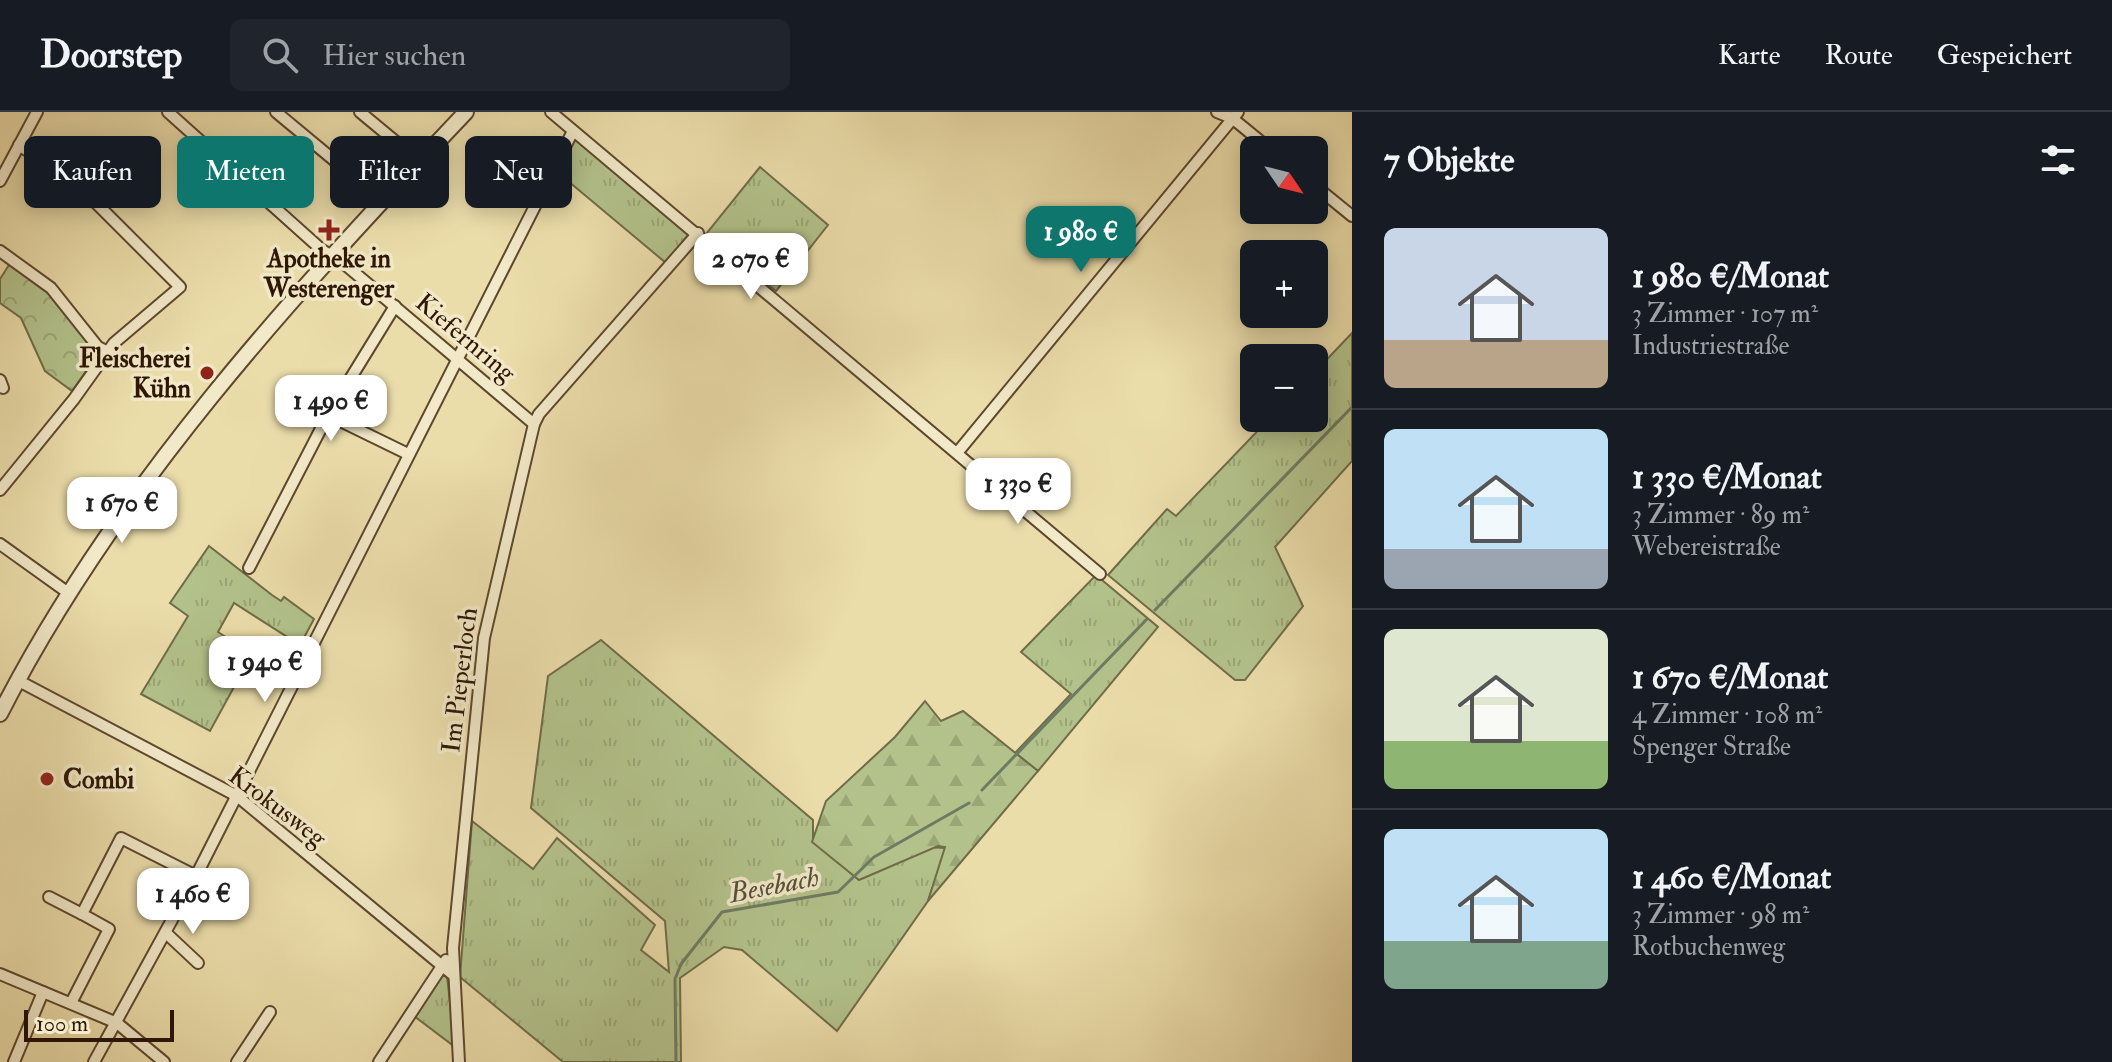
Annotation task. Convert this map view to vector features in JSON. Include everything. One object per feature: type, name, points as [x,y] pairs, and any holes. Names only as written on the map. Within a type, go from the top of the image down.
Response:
[{"type":"street","points":[[0,181],[37,112]]},
{"type":"street","name":"Kiefernring","points":[[168,112],[330,256],[395,306],[534,424]]},
{"type":"street","points":[[276,112],[330,157]]},
{"type":"street","points":[[360,112],[389,136]]},
{"type":"street","points":[[443,136],[466,112]]},
{"type":"street","points":[[551,112],[1100,574]]},
{"type":"street","points":[[1217,112],[1235,115],[1257,136]]},
{"type":"street","points":[[957,453],[1235,115]]},
{"type":"street","points":[[94,1062],[196,876],[573,131]]},
{"type":"street","points":[[0,490],[110,353],[114,343],[180,287],[78,185],[19,145]]},
{"type":"street","points":[[1328,196],[1352,216]]},
{"type":"street","points":[[0,714],[67,592],[130,503],[330,256],[375,208]]},
{"type":"street","name":"Im Pieperloch","points":[[459,1062],[453,948],[484,638],[534,424],[698,233]]},
{"type":"street","points":[[0,251],[51,288],[98,347],[110,353]]},
{"type":"street","points":[[249,568],[328,415],[395,306]]},
{"type":"street","points":[[328,415],[408,454]]},
{"type":"street","points":[[0,544],[67,592]]},
{"type":"street","name":"Krokusweg","points":[[17,680],[237,796],[452,974]]},
{"type":"street","points":[[82,914],[121,838],[196,876]]},
{"type":"street","points":[[49,897],[109,929],[71,1003]]},
{"type":"street","points":[[166,933],[198,963]]},
{"type":"street","points":[[379,1062],[453,948]]},
{"type":"street","points":[[0,974],[117,1023],[164,1062]]},
{"type":"street","points":[[14,1062],[43,992]]},
{"type":"street","points":[[237,1062],[270,1012]]},
{"type":"green space","points":[[572,138],[689,234],[666,263],[572,184]]},
{"type":"green space","points":[[760,167],[828,225],[776,291],[706,234]]},
{"type":"green space","points":[[9,265],[51,294],[98,354],[72,391],[45,371],[21,318],[0,303],[0,279]]},
{"type":"green space","points":[[1352,333],[1352,461],[1275,547],[1303,606],[1245,680],[1235,680],[1108,575],[1167,509],[1176,516],[1257,432],[1328,432],[1328,358]]},
{"type":"green space","points":[[209,546],[272,595],[281,601],[284,597],[314,619],[300,645],[234,603],[218,632],[252,654],[210,731],[141,694],[188,616],[170,603]]},
{"type":"green space","points":[[1096,575],[1158,627],[1038,771],[1015,753],[1071,694],[1021,652]]},
{"type":"green space","points":[[601,640],[813,820],[813,842],[946,848],[928,901],[837,1031],[742,950],[724,947],[680,978],[681,1062],[563,1062],[460,977],[472,821],[533,869],[557,838],[655,925],[641,950],[669,972],[665,921],[531,808],[548,676]]},
{"type":"green space","points":[[925,701],[941,721],[963,711],[1038,771],[928,901],[945,847],[938,846],[859,880],[812,842],[826,801],[895,737]]},
{"type":"green space","points":[[441,976],[447,976],[455,1047],[414,1016]]},
{"type":"waterway","name":"Besebach","points":[[1155,610],[1352,407]]},
{"type":"waterway","name":"Besebach","points":[[982,790],[1147,619]]},
{"type":"waterway","name":"Besebach","points":[[676,1062],[675,979],[681,964],[722,912],[838,892],[874,857],[969,803]]},
{"type":"place","name":"Apotheke in Westerenger","points":[[329,230]]},
{"type":"place","name":"Fleischerei Kühn","points":[[207,373]]},
{"type":"place","name":"Combi","points":[[47,779]]}]
